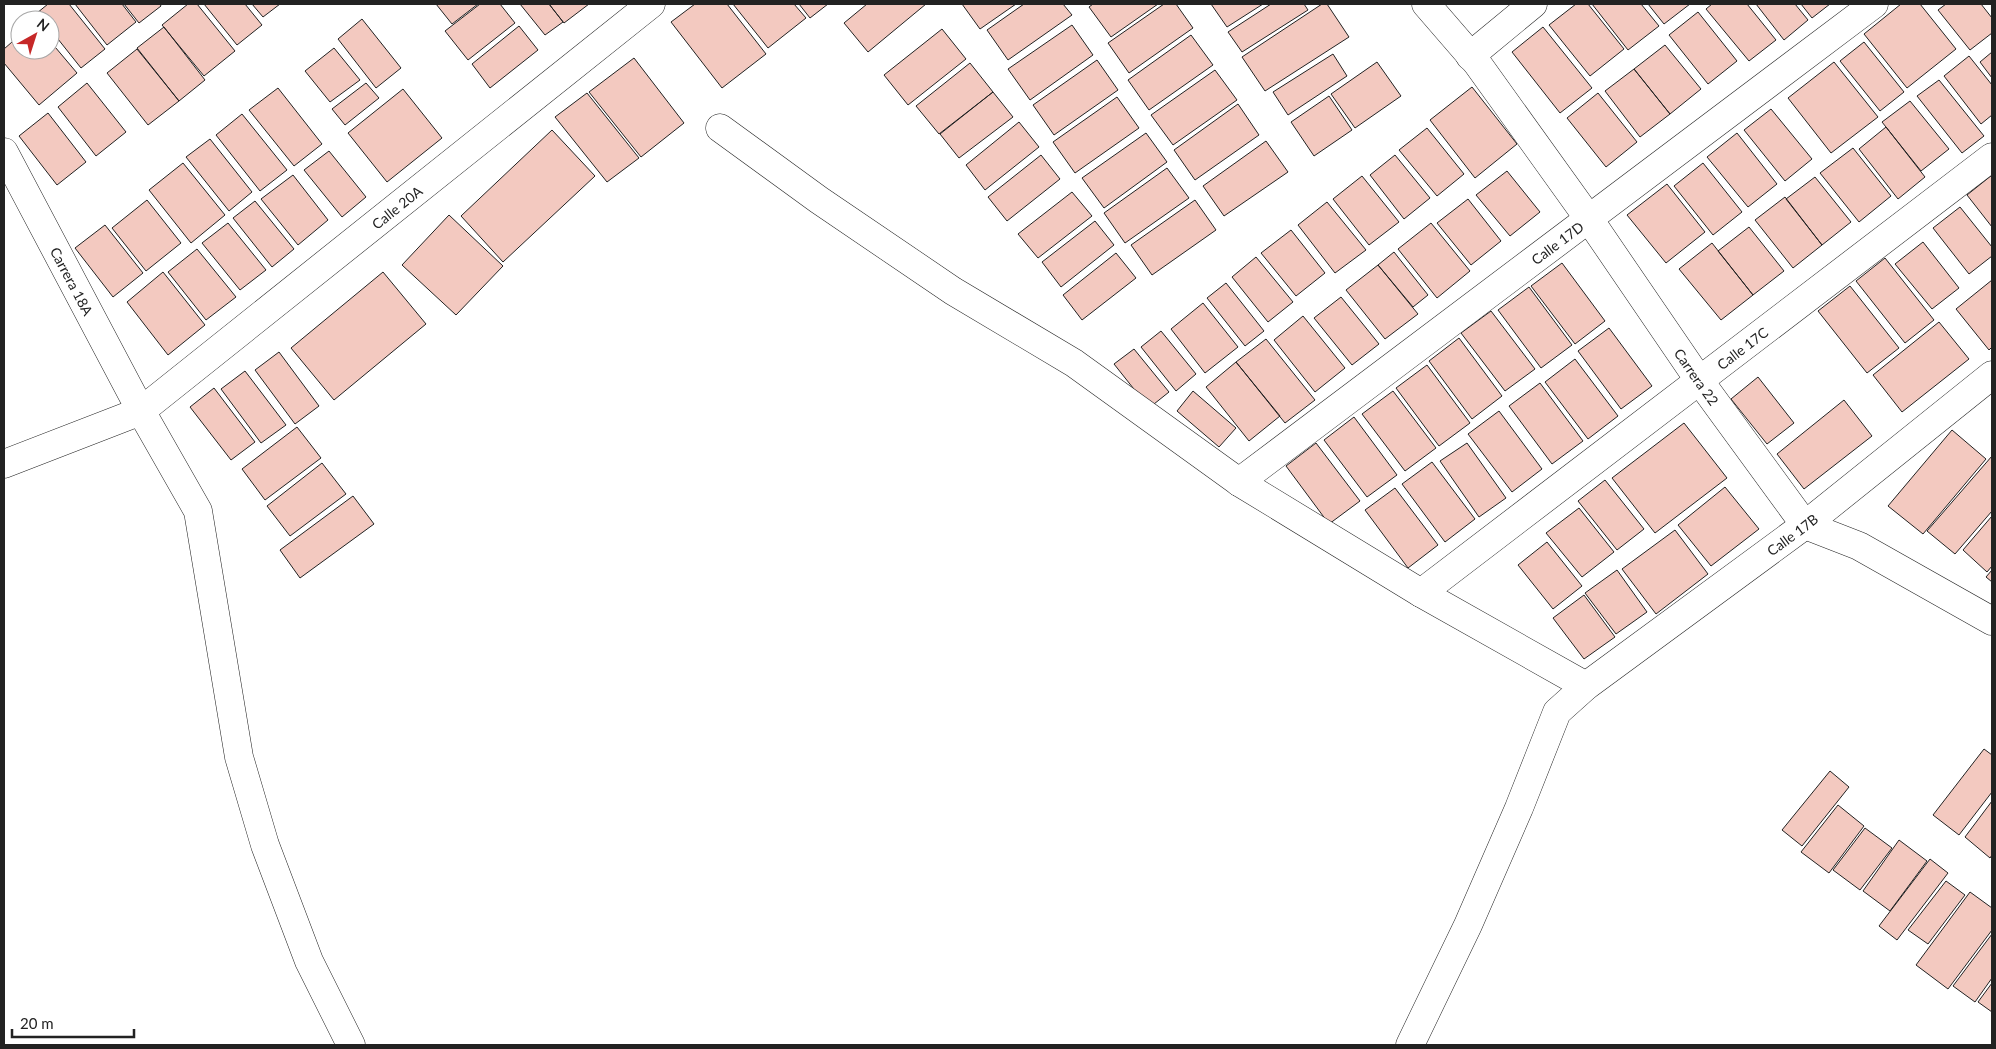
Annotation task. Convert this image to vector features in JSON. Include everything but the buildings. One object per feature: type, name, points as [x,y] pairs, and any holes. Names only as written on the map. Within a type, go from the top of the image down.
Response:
[{"type":"street","name":"Calle 20A","points":[[4,464],[141,411],[651,4]]},
{"type":"street","name":"Carrera 22","points":[[1426,4],[1470,56],[1589,219],[1699,380],[1805,525]]},
{"type":"street","points":[[1470,56],[1533,4]]},
{"type":"street","name":"Calle 17D","points":[[1239,482],[1874,4]]},
{"type":"street","points":[[720,128],[819,200],[952,291],[1074,363],[1239,482],[1421,594],[1586,686]]},
{"type":"street","name":"Carrera 18A","points":[[4,152],[141,411],[198,511],[239,757],[265,845],[309,962],[351,1045]]},
{"type":"street","name":"Calle 17C","points":[[1421,594],[1992,157]]},
{"type":"street","name":"Calle 17B","points":[[1410,1045],[1468,925],[1519,808],[1557,712],[1586,686],[1805,525],[1992,375]]},
{"type":"street","points":[[1805,525],[1859,546],[1992,621]]}]
